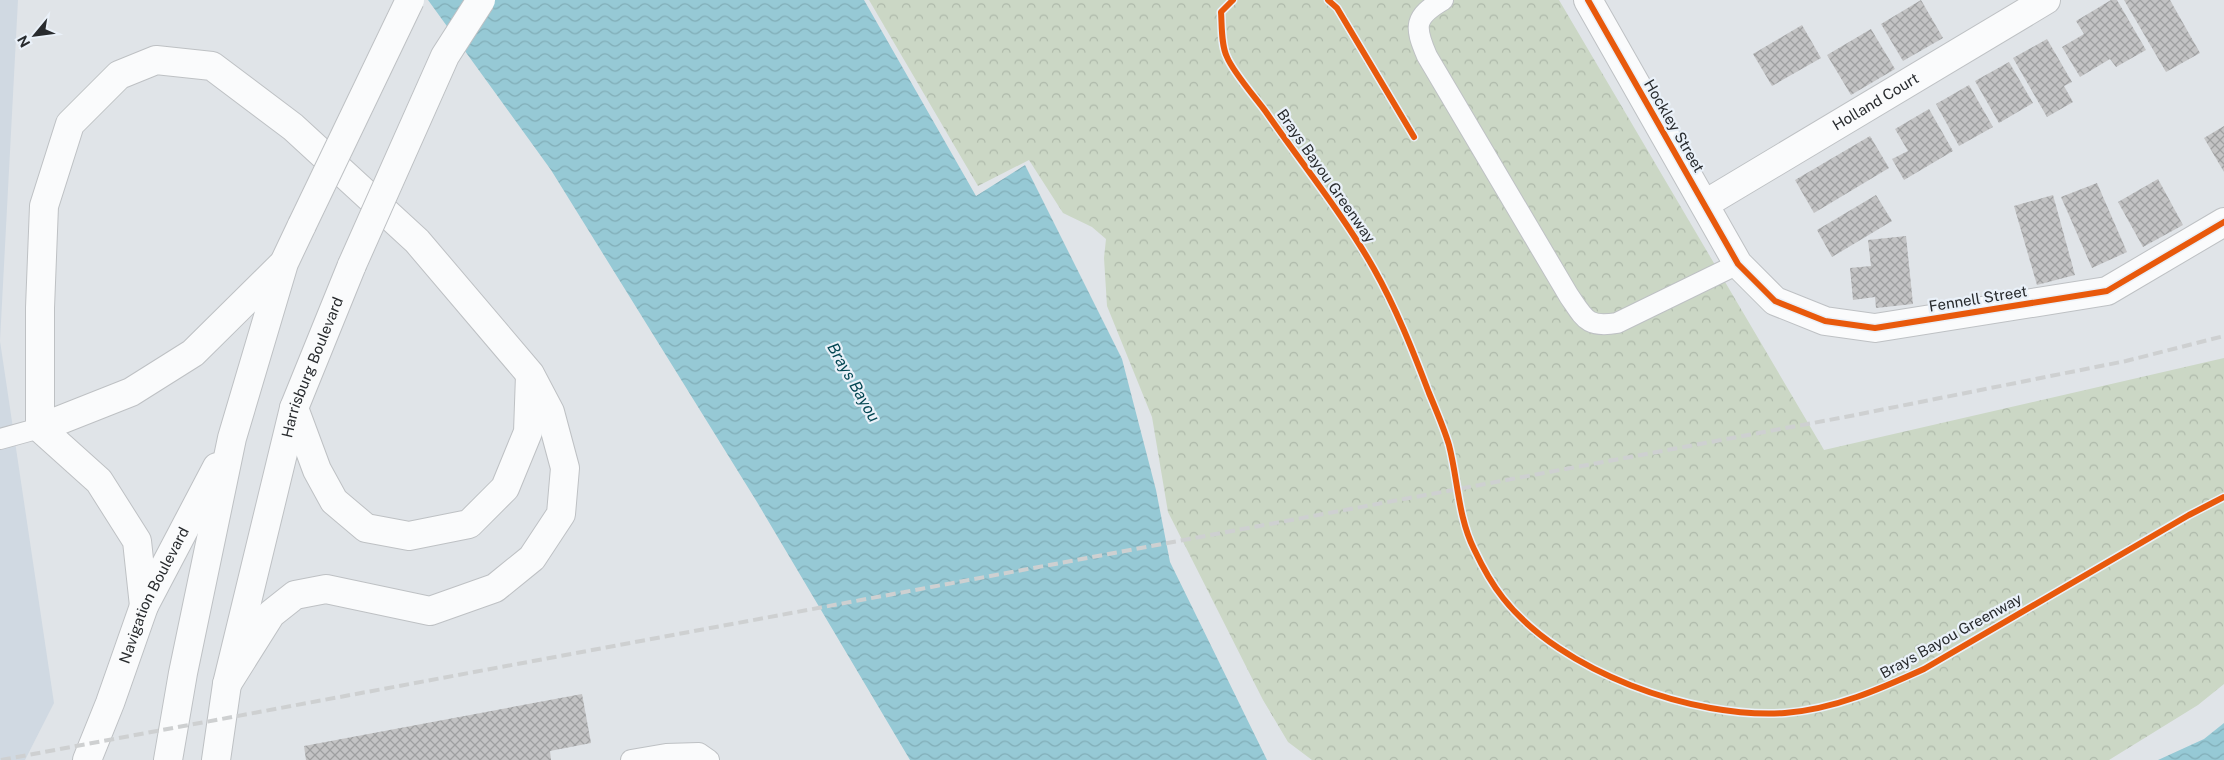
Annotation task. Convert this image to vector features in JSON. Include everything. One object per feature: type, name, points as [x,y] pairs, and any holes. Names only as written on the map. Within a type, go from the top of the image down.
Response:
[{"type":"main road","points":[[168,760],[183,673],[232,438],[284,263],[410,0]]},
{"type":"main road","name":"Harrisburg Boulevard","points":[[216,760],[227,684],[294,408],[352,264],[445,56],[480,0]]},
{"type":"main road","name":"Hockley Street","points":[[1588,0],[1738,264]]},
{"type":"main road","name":"Holland Court","points":[[1705,204],[2046,0]]},
{"type":"main road","points":[[144,606],[137,541],[99,481],[40,428],[40,308],[44,206],[70,124],[119,75],[156,60],[212,66],[293,127],[417,241],[530,374],[550,412],[565,468],[561,514],[532,558],[495,588],[430,611],[326,589],[295,595],[271,614],[227,684]]},
{"type":"main road","name":"Fennell Street","points":[[1738,264],[1775,301],[1825,321],[1875,328],[2107,291],[2224,222]]},
{"type":"main road","points":[[40,428],[131,392],[193,353],[284,263]]},
{"type":"main road","points":[[294,408],[317,470],[334,501],[366,528],[409,536],[469,524],[505,488],[528,432],[530,374]]},
{"type":"main road","name":"Navigation Boulevard","points":[[87,760],[110,703],[144,606],[232,438]]},
{"type":"lane","points":[[1443,0],[1424,12],[1419,20],[1420,41],[1427,56],[1569,296],[1590,323],[1600,326],[1617,323],[1738,264]]},
{"type":"lane","points":[[0,439],[40,428]]},
{"type":"lane","points":[[631,760],[666,754],[699,753],[709,760]]},
{"type":"shaded area","points":[[0,0],[18,0],[0,341]]},
{"type":"shaded area","points":[[0,341],[54,703],[25,760],[0,760]]},
{"type":"green space","points":[[869,0],[1559,0],[1824,450],[2224,358],[2224,684],[2198,705],[2109,760],[1312,760],[1288,742],[1263,700],[1168,512],[1152,417],[1107,306],[1104,258],[1106,239],[1092,227],[1063,213],[1029,160],[978,186]]},
{"type":"water","name":"Brays Bayou","points":[[428,0],[864,0],[976,196],[1025,165],[1122,359],[1156,490],[1170,562],[1267,760],[910,760],[757,502],[551,170]]},
{"type":"water","points":[[2224,723],[2224,760],[2158,760],[2204,739]]},
{"type":"building","points":[[1921,0],[1943,38],[1903,61],[1881,24]]},
{"type":"building","points":[[2111,0],[2117,0],[2146,50],[2116,67],[2110,59],[2080,77],[2062,47],[2084,34],[2076,21]]},
{"type":"building","points":[[2124,0],[2170,0],[2200,53],[2166,72]]},
{"type":"building","points":[[1802,25],[1821,58],[1772,86],[1753,54]]},
{"type":"building","points":[[1871,29],[1895,69],[1851,95],[1827,55]]},
{"type":"building","points":[[2047,39],[2072,82],[2064,86],[2073,102],[2047,117],[2013,58]]},
{"type":"building","points":[[2009,62],[2033,103],[1999,123],[1975,81]]},
{"type":"building","points":[[1969,85],[1993,127],[1959,146],[1936,104]]},
{"type":"building","points":[[1929,109],[1953,151],[1904,180],[1892,159],[1908,151],[1895,129]]},
{"type":"building","points":[[2224,126],[2224,172],[2204,138]]},
{"type":"building","points":[[1870,136],[1889,168],[1814,213],[1795,180]]},
{"type":"building","points":[[2158,179],[2183,225],[2143,247],[2118,202]]},
{"type":"building","points":[[2097,183],[2127,252],[2092,268],[2061,197]]},
{"type":"building","points":[[1876,195],[1892,221],[1832,257],[1817,230]]},
{"type":"building","points":[[2053,195],[2075,275],[2037,285],[2014,206]]},
{"type":"building","points":[[1906,236],[1913,304],[1876,308],[1875,297],[1853,300],[1850,268],[1871,266],[1868,240]]},
{"type":"building","points":[[582,694],[591,743],[550,751],[551,760],[306,760],[304,746]]},
{"type":"railway","points":[[1,760],[1845,417],[2126,361],[2224,336]]},
{"type":"cycle path","name":"Brays Bayou Greenway","points":[[1233,0],[1221,12],[1223,41],[1227,57],[1239,77],[1322,189],[1349,229],[1390,299],[1445,432],[1465,524],[1474,549],[1484,568],[1503,598],[1528,624],[1559,648],[1593,668],[1631,686],[1671,699],[1710,708],[1749,713],[1785,713],[1839,703],[1874,691],[1924,669],[2189,515],[2224,497]]},
{"type":"cycle path","points":[[1328,0],[1337,8],[1414,137]]},
{"type":"cycle path","points":[[1588,0],[1738,264],[1775,301],[1825,321],[1875,328],[2107,291],[2224,222]]}]
